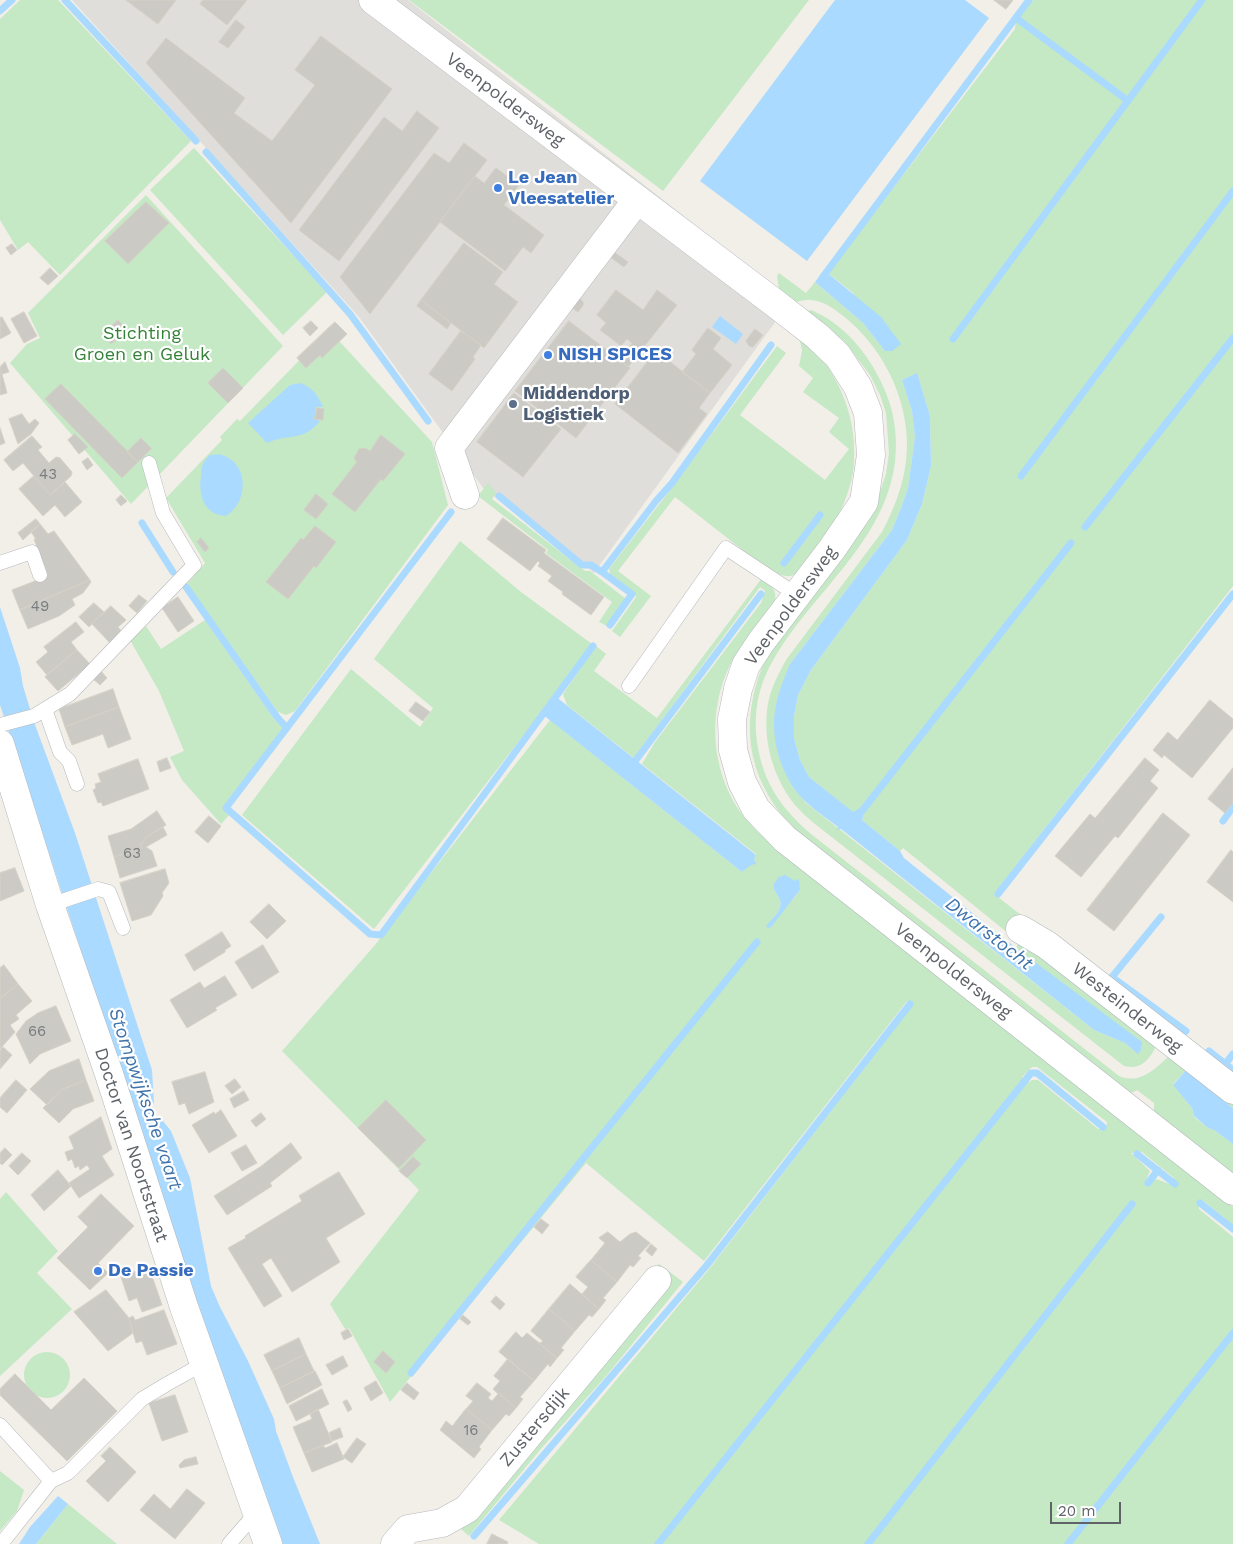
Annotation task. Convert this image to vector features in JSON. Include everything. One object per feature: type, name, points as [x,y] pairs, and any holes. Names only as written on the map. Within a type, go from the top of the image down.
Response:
[{"type":"street","name":"Veenpoldersweg","points":[[373,0],[817,336],[838,356],[858,387],[868,413],[871,455],[864,502],[832,549],[761,642],[746,665],[738,689],[732,719],[732,750],[742,782],[756,809],[785,839],[1233,1191]]},
{"type":"street","points":[[465,495],[449,448],[637,200]]},
{"type":"street","name":"Doctor van Noortstraat","points":[[1,731],[108,1074],[203,1364],[268,1544]]},
{"type":"street","name":"Westeinderweg","points":[[1020,929],[1047,945],[1233,1090]]},
{"type":"street","name":"Zustersdijk","points":[[395,1544],[408,1529],[442,1523],[467,1509],[657,1280]]},
{"type":"lane","points":[[1,731],[40,712],[70,694],[194,565],[163,513],[149,463]]},
{"type":"lane","points":[[629,686],[726,548],[797,595]]},
{"type":"lane","points":[[0,563],[32,552],[40,575]]},
{"type":"lane","points":[[40,712],[60,752],[69,761],[77,784]]},
{"type":"lane","points":[[56,903],[98,889],[109,892],[123,928]]},
{"type":"lane","points":[[1,1544],[51,1480],[68,1473],[142,1399],[203,1364]]},
{"type":"lane","points":[[0,1426],[51,1480]]},
{"type":"lane","points":[[229,1544],[256,1513]]},
{"type":"shaded area","points":[[72,0],[408,0],[791,300],[594,573],[483,488],[359,317]]},
{"type":"green space","points":[[20,0],[58,0],[191,141],[60,275],[28,242],[18,250],[0,220],[0,19]]},
{"type":"green space","points":[[409,0],[809,0],[663,191]]},
{"type":"green space","points":[[1029,0],[1233,0],[1233,586],[994,894],[1021,915],[1009,930],[1157,1044],[1145,1062],[1135,1067],[1124,1066],[807,817],[795,805],[780,780],[774,767],[767,738],[767,709],[777,677],[786,660],[882,532],[899,492],[905,470],[907,448],[903,410],[897,392],[890,374],[869,342],[842,315],[828,305],[809,300],[793,303],[780,295],[777,276],[779,273],[806,293],[815,282],[863,323],[885,351],[853,293],[828,273],[1015,29],[1016,18]],"holes":[[[917,374],[930,416],[931,466],[922,504],[907,540],[811,670],[798,695],[794,716],[794,738],[800,760],[809,777],[853,813],[867,804],[862,820],[900,851],[903,848],[1019,942],[1016,948],[1138,1054],[1125,1043],[1094,1030],[806,803],[793,787],[790,664],[892,530],[901,508],[908,488],[915,437],[912,411],[902,380]]]},
{"type":"green space","points":[[194,148],[327,292],[283,335],[150,190]]},
{"type":"green space","name":"Stichting Groen en Geluk","points":[[146,195],[283,346],[131,504],[10,363],[27,344],[40,338],[28,313]]},
{"type":"green space","points":[[811,310],[844,331],[862,350],[876,372],[892,412],[896,442],[895,462],[888,493],[875,521],[859,547],[782,645],[767,672],[760,691],[756,712],[757,743],[766,777],[785,808],[811,834],[1119,1076],[1135,1078],[1143,1076],[1175,1050],[1233,1096],[1233,1108],[1186,1070],[1173,1084],[1192,1108],[1194,1117],[1233,1144],[1233,1174],[1154,1112],[1154,1103],[1137,1090],[1131,1093],[792,827],[776,807],[764,787],[751,745],[752,701],[758,678],[767,655],[876,504],[886,474],[889,453],[886,413],[870,375],[844,341],[805,312]]},
{"type":"green space","points":[[329,330],[432,442],[448,505],[295,711],[286,715],[278,712],[187,584],[205,563],[166,498],[222,440],[220,437],[237,419],[240,421]]},
{"type":"green space","points":[[799,336],[824,361],[833,376],[848,409],[852,426],[854,443],[853,473],[850,487],[835,522],[802,568],[791,576],[786,576],[772,571],[759,563],[675,497],[618,571],[651,596],[620,637],[612,631],[636,597],[634,592],[610,574],[609,569],[777,346],[786,353],[740,415],[825,480],[849,449],[829,432],[839,418],[803,392],[813,378],[799,366],[802,351]]},
{"type":"green space","points":[[488,483],[496,493],[492,499],[585,571],[590,571],[626,599],[607,626],[599,622],[612,602],[546,553],[548,550],[478,496]]},
{"type":"green space","points":[[460,541],[521,592],[592,644],[374,929],[242,815],[351,669],[420,727],[433,708],[374,659]]},
{"type":"green space","points":[[762,578],[769,583],[774,591],[775,602],[731,664],[720,692],[716,710],[716,749],[720,767],[734,803],[745,818],[774,846],[1233,1207],[1233,1225],[1205,1202],[1199,1203],[1199,1209],[1233,1237],[1233,1544],[539,1544],[499,1520],[710,1268],[912,1006],[907,1001],[704,1261],[586,1163],[390,1402],[349,1328],[345,1329],[330,1304],[419,1190],[282,1051],[375,945],[550,720],[742,872],[756,854],[642,764],[655,742],[761,603],[765,591],[760,587],[634,758],[567,705],[563,694],[596,646],[606,654],[594,671],[657,718]],"holes":[[[795,881],[798,883],[800,890],[767,926],[781,904],[773,885]],[[1032,1067],[1037,1067],[1107,1122],[1106,1128],[1098,1129],[1038,1080],[1029,1082],[1022,1077]],[[1142,1152],[1174,1178],[1176,1185],[1154,1179],[1149,1185],[1145,1182],[1150,1171],[1131,1153]]]},
{"type":"green space","points":[[205,620],[275,720],[285,729],[223,807],[230,814],[221,824],[182,780],[170,757],[184,751],[159,691],[130,640],[146,626],[161,649]]},
{"type":"green space","points":[[6,1192],[58,1251],[37,1273],[72,1309],[0,1376],[0,1199]]},
{"type":"green space","points":[[659,1264],[683,1282],[607,1375],[540,1450],[469,1536],[461,1529],[666,1283],[653,1272]]},
{"type":"green space","points":[[47,1352],[60,1356],[66,1362],[70,1375],[66,1388],[60,1394],[47,1398],[34,1394],[28,1388],[24,1375],[28,1362],[34,1356]]},
{"type":"green space","points":[[0,1471],[24,1490],[17,1511],[0,1531]]},
{"type":"green space","points":[[68,1504],[117,1544],[36,1544]]},
{"type":"water","points":[[835,0],[965,0],[989,18],[807,261],[700,181]]},
{"type":"water","points":[[824,270],[881,317],[901,344],[892,351],[885,351],[863,323],[815,282]]},
{"type":"water","points":[[720,316],[743,334],[736,344],[712,327]]},
{"type":"water","name":"Dwarstocht","points":[[917,373],[930,416],[931,466],[922,504],[907,540],[811,670],[798,695],[794,716],[794,738],[800,760],[809,777],[853,812],[867,804],[862,820],[900,851],[904,858],[1016,948],[1142,1042],[1141,1050],[1138,1054],[1125,1043],[1094,1030],[841,829],[837,830],[838,827],[800,796],[783,769],[775,738],[774,719],[781,687],[790,664],[892,530],[908,488],[915,437],[912,411],[902,380]]},
{"type":"water","points":[[300,383],[317,395],[323,407],[316,407],[314,419],[320,421],[314,428],[302,435],[267,443],[248,423],[290,385]]},
{"type":"water","points":[[210,455],[221,455],[231,460],[238,466],[241,475],[243,484],[239,502],[226,516],[212,512],[204,503],[202,497],[200,483],[201,468]]},
{"type":"water","name":"Stompwijksche vaart","points":[[0,607],[20,668],[23,686],[34,722],[75,833],[152,1070],[154,1103],[149,1106],[153,1117],[159,1116],[171,1131],[190,1178],[211,1286],[274,1419],[276,1431],[320,1544],[283,1544],[200,1312],[0,705]]},
{"type":"water","points":[[555,696],[756,855],[754,859],[756,864],[751,865],[742,872],[542,714]]},
{"type":"water","points":[[785,875],[795,881],[799,879],[800,890],[771,927],[768,928],[766,926],[776,914],[781,904],[773,885],[779,877]]},
{"type":"water","points":[[1186,1070],[1233,1108],[1233,1144],[1214,1130],[1208,1128],[1194,1116],[1192,1108],[1173,1085]]},
{"type":"water","points":[[58,1496],[68,1504],[36,1544],[19,1544],[30,1527]]},
{"type":"building","points":[[126,0],[176,0],[158,24]]},
{"type":"building","points":[[203,0],[247,0],[227,25],[200,4]]},
{"type":"building","points":[[994,0],[1013,0],[1006,9]]},
{"type":"building","points":[[236,20],[245,27],[228,48],[219,42]]},
{"type":"building","points":[[321,36],[392,89],[291,223],[146,63],[166,38],[245,98],[234,113],[272,141],[315,85],[295,70]]},
{"type":"building","points":[[417,111],[439,128],[339,261],[299,230],[384,117],[402,131]]},
{"type":"building","points":[[464,143],[487,160],[370,314],[340,277],[434,153],[449,163]]},
{"type":"building","points":[[496,168],[519,185],[504,205],[544,235],[531,253],[523,247],[505,271],[440,222],[475,176],[484,183]]},
{"type":"building","points":[[146,202],[169,223],[128,264],[105,241]]},
{"type":"building","points":[[464,243],[503,272],[494,284],[518,302],[484,348],[421,300]]},
{"type":"building","points":[[12,244],[17,250],[11,255],[6,248]]},
{"type":"building","points":[[614,252],[628,262],[624,267],[610,257]]},
{"type":"building","points":[[50,268],[58,276],[48,285],[40,278]]},
{"type":"building","points":[[616,290],[643,310],[657,290],[677,305],[628,367],[619,360],[632,343],[627,339],[621,346],[600,330],[606,323],[597,315]]},
{"type":"building","points":[[580,298],[584,304],[578,312],[572,308]]},
{"type":"building","points":[[421,300],[451,323],[447,329],[417,306]]},
{"type":"building","points":[[24,312],[37,336],[24,343],[11,319]]},
{"type":"building","points":[[2,317],[11,333],[0,339],[0,318]]},
{"type":"building","points":[[118,320],[127,330],[111,344],[102,335]]},
{"type":"building","points":[[311,321],[318,328],[310,336],[303,328]]},
{"type":"building","points":[[569,321],[630,368],[576,438],[515,391]]},
{"type":"building","points":[[335,322],[347,334],[322,358],[320,355],[306,368],[297,358]]},
{"type":"building","points":[[708,328],[721,338],[713,349],[732,365],[710,393],[682,372],[696,354],[692,350]]},
{"type":"building","points":[[755,329],[763,335],[753,347],[749,346],[746,341]]},
{"type":"building","points":[[461,331],[481,345],[473,357],[475,359],[452,391],[429,374]]},
{"type":"building","points":[[656,351],[710,393],[699,408],[707,414],[678,453],[615,404]]},
{"type":"building","points":[[5,362],[9,372],[2,374],[7,393],[0,395],[0,367]]},
{"type":"building","points":[[223,368],[243,388],[228,403],[208,383]]},
{"type":"building","points":[[61,384],[138,462],[122,478],[45,399]]},
{"type":"building","points":[[514,393],[561,429],[523,477],[477,442]]},
{"type":"building","points":[[317,408],[324,409],[323,420],[315,419]]},
{"type":"building","points":[[22,414],[29,424],[35,419],[39,423],[31,434],[18,444],[9,419]]},
{"type":"building","points":[[0,428],[5,443],[0,445]]},
{"type":"building","points":[[75,434],[88,447],[79,454],[68,440]]},
{"type":"building","points":[[381,435],[405,454],[383,481],[381,479],[355,512],[332,494],[357,462],[354,458],[359,449],[365,448],[370,451]]},
{"type":"building","points":[[32,436],[42,447],[38,450],[49,463],[56,457],[60,458],[72,472],[71,476],[50,495],[23,463],[13,471],[4,460]]},
{"type":"building","points":[[141,438],[152,448],[138,462],[127,452]]},
{"type":"building","points":[[88,458],[93,465],[87,470],[82,462]]},
{"type":"building","points":[[34,476],[50,495],[65,482],[82,502],[65,517],[55,505],[43,516],[19,489]]},
{"type":"building","points":[[316,494],[328,504],[316,519],[304,510]]},
{"type":"building","points":[[121,495],[127,501],[121,506],[116,500]]},
{"type":"building","points":[[503,518],[546,550],[544,553],[604,597],[591,615],[562,594],[563,592],[548,581],[552,576],[538,566],[540,563],[538,561],[530,571],[487,539]]},
{"type":"building","points":[[36,519],[40,524],[23,540],[18,533]]},
{"type":"building","points":[[40,524],[48,534],[54,531],[90,580],[20,610],[12,590],[48,576],[34,539],[36,539],[31,532]]},
{"type":"building","points":[[315,526],[336,542],[288,599],[266,582],[301,538],[303,540]]},
{"type":"building","points":[[201,538],[209,548],[205,552],[197,542]]},
{"type":"building","points":[[90,580],[91,582],[83,593],[72,599],[75,605],[59,616],[28,629],[20,610]]},
{"type":"building","points":[[139,595],[147,601],[137,613],[129,606]]},
{"type":"building","points":[[178,597],[194,621],[178,632],[162,608]]},
{"type":"building","points":[[94,603],[104,612],[89,627],[79,617]]},
{"type":"building","points":[[111,606],[126,620],[118,627],[122,632],[110,643],[92,624]]},
{"type":"building","points":[[76,622],[84,632],[71,642],[77,650],[47,675],[36,662],[48,652],[44,647]]},
{"type":"building","points":[[77,650],[90,664],[58,691],[45,677]]},
{"type":"building","points":[[100,670],[107,678],[100,685],[92,678]]},
{"type":"building","points":[[113,689],[119,707],[65,727],[59,709]]},
{"type":"building","points":[[1210,700],[1233,719],[1233,728],[1192,778],[1164,755],[1162,758],[1153,750],[1168,732],[1177,740]]},
{"type":"building","points":[[416,702],[430,712],[423,721],[409,711]]},
{"type":"building","points":[[119,707],[131,739],[108,748],[103,734],[72,745],[65,727]]},
{"type":"building","points":[[167,758],[171,768],[160,772],[157,762]]},
{"type":"building","points":[[1145,758],[1159,770],[1150,781],[1158,788],[1118,838],[1115,836],[1081,877],[1055,856],[1090,814],[1095,818]]},
{"type":"building","points":[[138,759],[149,789],[103,806],[101,802],[98,803],[93,790],[96,788],[95,784],[101,782],[98,774]]},
{"type":"building","points":[[1233,768],[1233,803],[1225,813],[1208,799]]},
{"type":"building","points":[[157,811],[166,825],[145,838],[143,843],[140,844],[142,848],[114,857],[108,836],[131,829]]},
{"type":"building","points":[[1163,813],[1190,835],[1114,931],[1087,910]]},
{"type":"building","points":[[209,816],[221,826],[208,843],[195,832]]},
{"type":"building","points":[[163,827],[167,835],[146,847],[152,851],[157,866],[120,878],[114,857],[142,848],[140,844],[143,843],[145,838]]},
{"type":"building","points":[[1231,850],[1233,852],[1233,902],[1207,882]]},
{"type":"building","points":[[15,868],[24,891],[0,901],[0,873]]},
{"type":"building","points":[[165,869],[169,883],[151,915],[132,921],[120,883]]},
{"type":"building","points":[[269,904],[286,921],[267,939],[250,922]]},
{"type":"building","points":[[222,932],[231,946],[225,952],[194,971],[185,955]]},
{"type":"building","points":[[263,945],[279,972],[252,989],[235,962]]},
{"type":"building","points":[[4,965],[18,984],[0,999],[0,968]]},
{"type":"building","points":[[225,976],[237,995],[215,1008],[217,1010],[187,1028],[170,1000],[200,982],[204,988]]},
{"type":"building","points":[[18,984],[32,1001],[16,1015],[19,1019],[10,1025],[15,1032],[0,1049],[0,999]]},
{"type":"building","points":[[56,1006],[71,1041],[40,1054],[30,1064],[16,1034],[26,1021],[38,1013]]},
{"type":"building","points":[[3,1047],[12,1055],[0,1069],[0,1051]]},
{"type":"building","points":[[79,1059],[86,1080],[61,1090],[47,1105],[30,1089],[49,1071]]},
{"type":"building","points":[[205,1072],[214,1102],[189,1114],[185,1103],[179,1105],[172,1082]]},
{"type":"building","points":[[235,1079],[241,1087],[232,1094],[225,1086]]},
{"type":"building","points":[[16,1080],[27,1090],[7,1113],[0,1107],[0,1098]]},
{"type":"building","points":[[86,1080],[94,1101],[73,1109],[59,1123],[43,1108],[61,1090]]},
{"type":"building","points":[[244,1091],[249,1100],[234,1108],[230,1099]]},
{"type":"building","points":[[386,1100],[426,1140],[399,1168],[358,1128]]},
{"type":"building","points":[[221,1110],[237,1136],[209,1153],[192,1125]]},
{"type":"building","points":[[261,1113],[266,1119],[256,1127],[251,1121]]},
{"type":"building","points":[[101,1117],[112,1149],[102,1156],[114,1175],[79,1198],[69,1183],[90,1169],[87,1165],[80,1170],[79,1166],[75,1168],[72,1159],[68,1161],[65,1152],[74,1149],[69,1137]]},
{"type":"building","points":[[291,1143],[302,1158],[270,1183],[272,1186],[227,1215],[214,1196],[260,1167]]},
{"type":"building","points":[[246,1145],[257,1163],[242,1171],[231,1153]]},
{"type":"building","points":[[5,1148],[12,1155],[2,1165],[0,1163],[0,1153]]},
{"type":"building","points":[[22,1153],[31,1161],[18,1175],[9,1166]]},
{"type":"building","points":[[413,1157],[421,1164],[407,1178],[399,1171]]},
{"type":"building","points":[[58,1170],[71,1186],[44,1211],[31,1195]]},
{"type":"building","points":[[339,1172],[365,1214],[326,1238],[340,1262],[292,1292],[271,1258],[262,1264],[282,1296],[264,1307],[228,1248],[302,1201],[299,1196]]},
{"type":"building","points":[[101,1194],[134,1226],[98,1263],[108,1273],[90,1290],[57,1258],[88,1227],[78,1217]]},
{"type":"building","points":[[541,1219],[549,1225],[542,1234],[534,1227]]},
{"type":"building","points":[[608,1232],[620,1242],[636,1232],[650,1243],[638,1256],[641,1258],[633,1267],[630,1265],[617,1282],[591,1260],[605,1243],[599,1238]]},
{"type":"building","points":[[651,1244],[657,1249],[652,1256],[646,1251]]},
{"type":"building","points":[[591,1260],[617,1282],[603,1298],[606,1300],[599,1309],[582,1294],[588,1287],[576,1277]]},
{"type":"building","points":[[149,1267],[162,1305],[142,1312],[137,1298],[129,1301],[121,1277]]},
{"type":"building","points":[[570,1284],[599,1309],[592,1317],[589,1315],[575,1331],[549,1309]]},
{"type":"building","points":[[106,1290],[129,1318],[133,1333],[108,1351],[74,1312]]},
{"type":"building","points":[[496,1296],[505,1304],[500,1310],[491,1302]]},
{"type":"building","points":[[549,1309],[575,1331],[561,1348],[564,1350],[557,1358],[535,1340],[540,1343],[543,1341],[531,1331]]},
{"type":"building","points":[[164,1310],[177,1344],[147,1355],[142,1341],[136,1343],[129,1318],[133,1316],[135,1320]]},
{"type":"building","points":[[463,1315],[471,1322],[468,1325],[460,1319]]},
{"type":"building","points":[[348,1329],[352,1336],[344,1340],[341,1333]]},
{"type":"building","points":[[516,1332],[522,1338],[527,1333],[557,1358],[550,1367],[548,1364],[534,1381],[499,1352]]},
{"type":"building","points":[[299,1338],[306,1354],[272,1371],[264,1355]]},
{"type":"building","points":[[383,1351],[395,1362],[386,1373],[374,1362]]},
{"type":"building","points":[[306,1354],[314,1371],[280,1388],[272,1371]]},
{"type":"building","points":[[343,1356],[348,1366],[332,1375],[326,1365]]},
{"type":"building","points":[[508,1359],[534,1381],[520,1397],[523,1399],[516,1408],[493,1389],[500,1381],[494,1376]]},
{"type":"building","points":[[315,1371],[322,1385],[287,1404],[280,1388]]},
{"type":"building","points":[[15,1374],[51,1410],[84,1378],[117,1411],[67,1461],[0,1395],[0,1389]]},
{"type":"building","points":[[376,1381],[383,1393],[371,1401],[364,1388]]},
{"type":"building","points":[[407,1383],[419,1393],[414,1400],[401,1390]]},
{"type":"building","points":[[477,1383],[491,1394],[488,1398],[492,1401],[498,1394],[493,1389],[516,1408],[509,1416],[506,1414],[492,1430],[466,1409],[473,1401],[466,1396]]},
{"type":"building","points":[[322,1389],[329,1404],[296,1421],[289,1406]]},
{"type":"building","points":[[175,1395],[188,1432],[162,1441],[149,1403]]},
{"type":"building","points":[[347,1400],[352,1409],[348,1412],[343,1402]]},
{"type":"building","points":[[318,1409],[332,1442],[304,1453],[293,1427],[312,1419],[310,1414]]},
{"type":"building","points":[[466,1409],[492,1430],[479,1447],[481,1449],[474,1458],[440,1430],[446,1421],[452,1426]]},
{"type":"building","points":[[340,1428],[343,1437],[332,1441],[329,1433]]},
{"type":"building","points":[[357,1438],[366,1444],[352,1463],[343,1457]]},
{"type":"building","points":[[337,1443],[344,1459],[312,1472],[304,1453],[323,1445],[325,1448]]},
{"type":"building","points":[[110,1447],[136,1472],[108,1502],[86,1481],[106,1461],[101,1456]]},
{"type":"building","points":[[196,1457],[198,1464],[180,1468],[179,1465],[184,1460]]},
{"type":"building","points":[[187,1489],[205,1503],[175,1539],[140,1510],[154,1494],[170,1509]]},
{"type":"building","points":[[492,1534],[508,1542],[507,1544],[487,1544]]},
{"type":"waterway","points":[[0,11],[12,0]]},
{"type":"waterway","points":[[65,0],[196,141]]},
{"type":"waterway","points":[[822,278],[1029,0]]},
{"type":"waterway","points":[[953,339],[1202,0]]},
{"type":"waterway","points":[[1016,18],[1127,100]]},
{"type":"waterway","points":[[206,152],[350,314],[428,421]]},
{"type":"waterway","points":[[1021,476],[1233,191]]},
{"type":"waterway","points":[[1085,527],[1233,338]]},
{"type":"waterway","points":[[610,625],[632,594],[602,572],[672,483],[771,345]]},
{"type":"waterway","points":[[499,496],[582,565],[591,565],[602,572]]},
{"type":"waterway","points":[[451,512],[226,808],[370,934],[381,935],[593,646]]},
{"type":"waterway","points":[[784,563],[820,515]]},
{"type":"waterway","points":[[142,523],[173,572]]},
{"type":"waterway","points":[[862,811],[1071,543]]},
{"type":"waterway","points":[[186,587],[277,717],[287,728]]},
{"type":"waterway","points":[[636,760],[761,594]]},
{"type":"waterway","points":[[998,894],[1233,594]]},
{"type":"waterway","points":[[1223,821],[1233,807]]},
{"type":"waterway","points":[[1161,917],[1112,977],[1186,1031]]},
{"type":"waterway","points":[[411,1373],[757,942]]},
{"type":"waterway","points":[[474,1536],[707,1265],[910,1004]]},
{"type":"waterway","points":[[1209,1051],[1233,1070]]},
{"type":"waterway","points":[[1226,1063],[1233,1054]]},
{"type":"waterway","points":[[658,1544],[1031,1073],[1037,1073],[1103,1127]]},
{"type":"waterway","points":[[1137,1154],[1175,1184]]},
{"type":"waterway","points":[[1148,1183],[1158,1170]]},
{"type":"waterway","points":[[1200,1203],[1233,1229]]},
{"type":"waterway","points":[[868,1544],[1132,1204]]},
{"type":"waterway","points":[[1068,1544],[1233,1333]]},
{"type":"place","name":"Le Jean Vleesatelier","points":[[498,188]]},
{"type":"place","name":"NISH SPICES","points":[[548,355]]},
{"type":"place","name":"Middendorp Logistiek","points":[[513,404]]},
{"type":"place","name":"De Passie","points":[[98,1271]]}]
